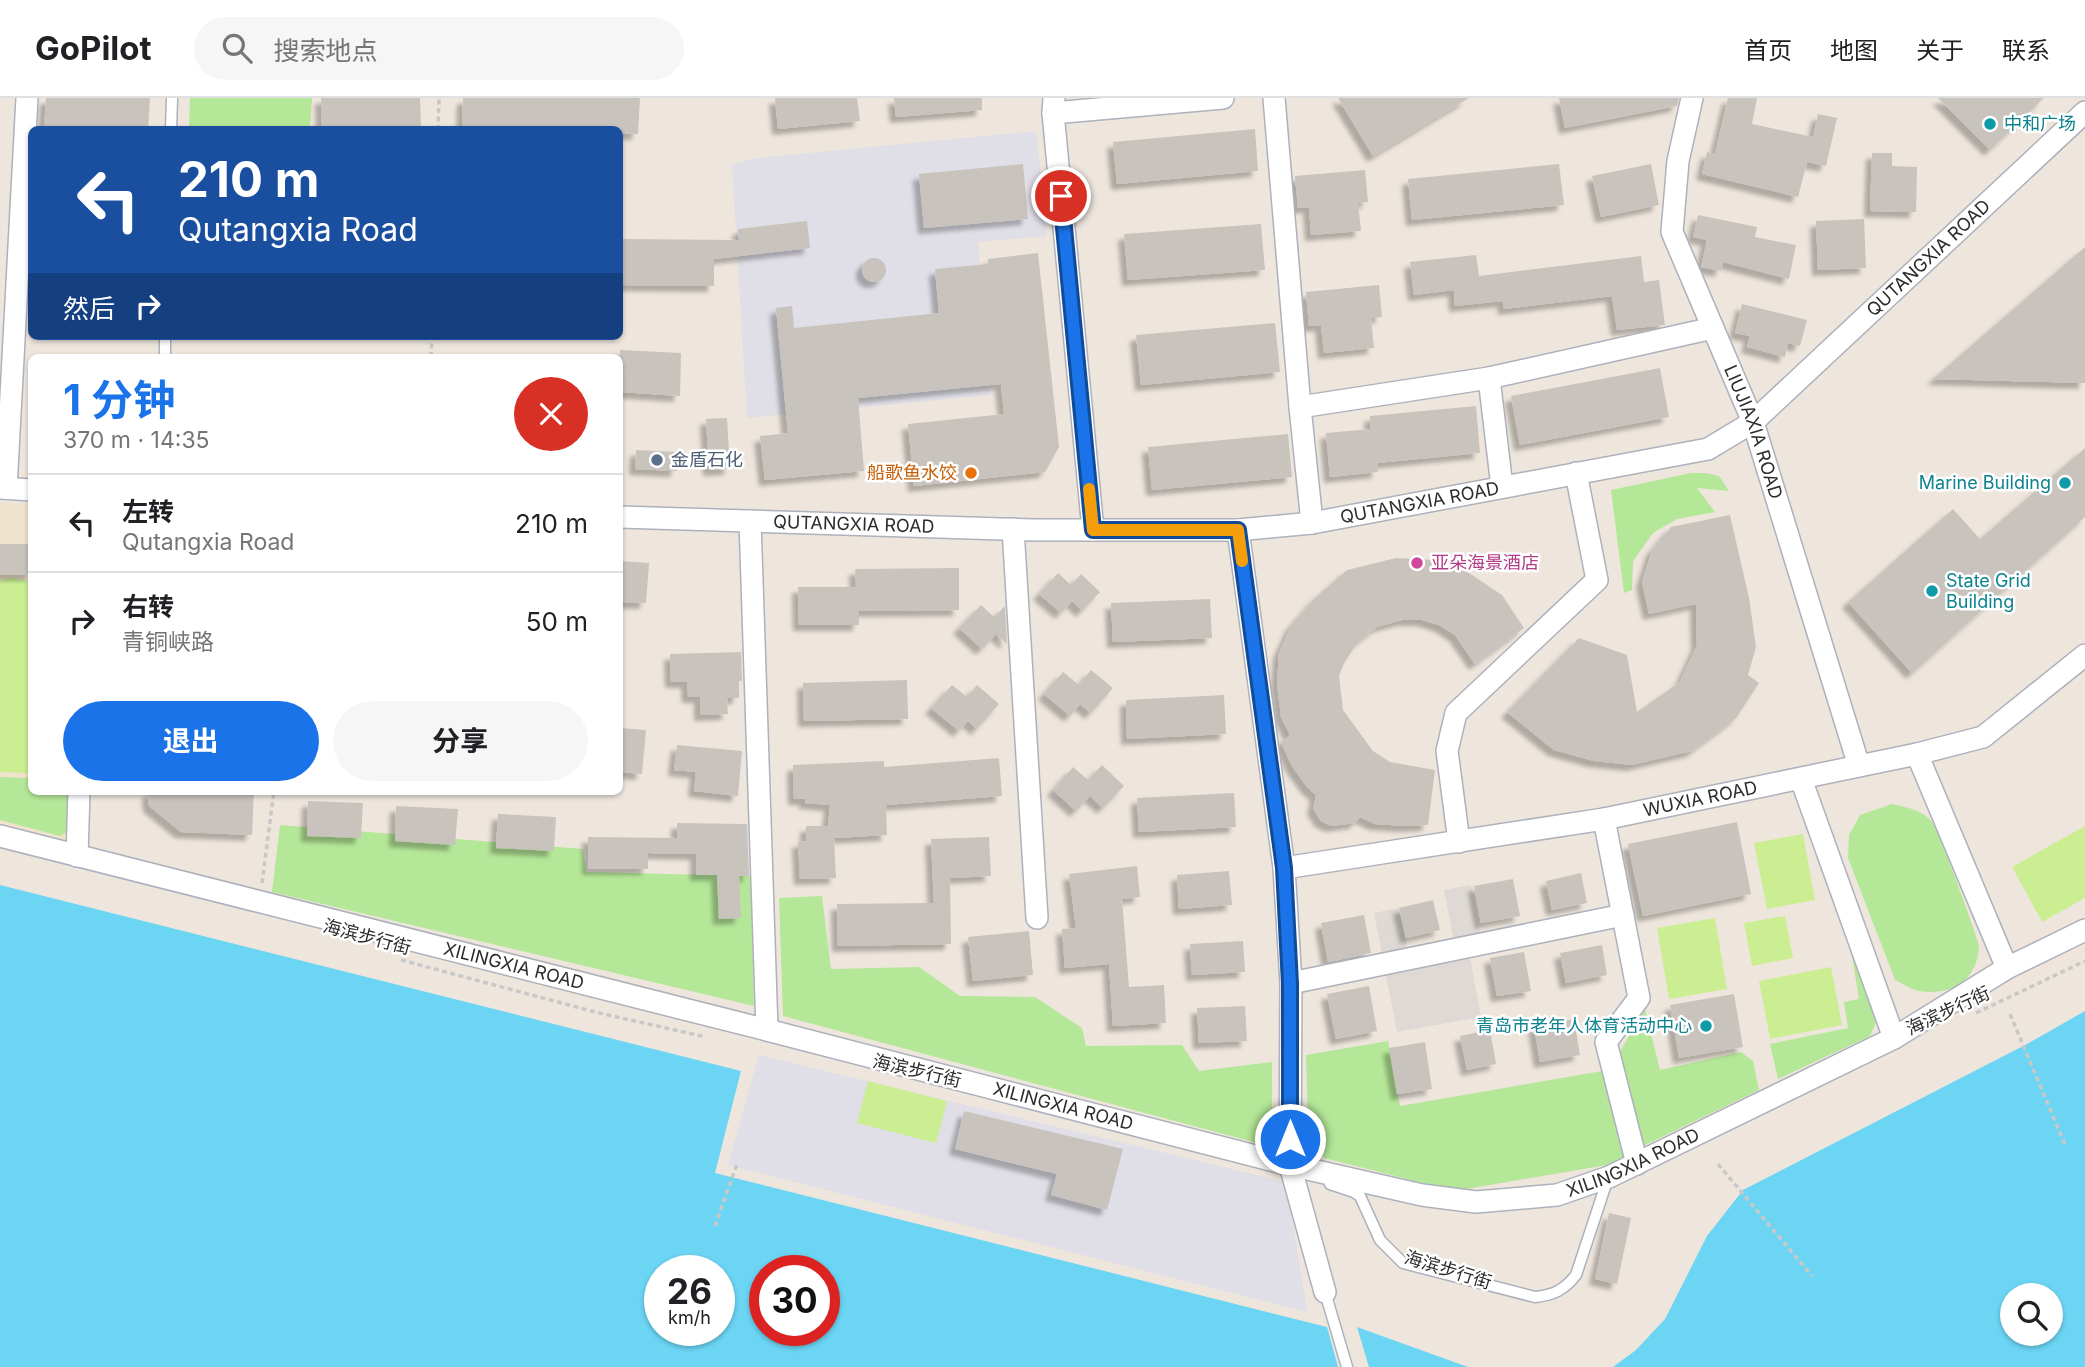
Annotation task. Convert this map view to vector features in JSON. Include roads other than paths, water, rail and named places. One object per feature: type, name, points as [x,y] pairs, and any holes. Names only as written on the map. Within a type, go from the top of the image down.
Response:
[{"type":"street","points":[[27,98],[3,488],[28,490]]},
{"type":"street","points":[[1093,530],[1054,105],[1223,98]]},
{"type":"street","points":[[1275,98],[1312,523]]},
{"type":"street","name":"LIUJIAXIA ROAD","points":[[1692,98],[1678,161],[1671,232],[1753,422],[1859,766]]},
{"type":"street","name":"QUTANGXIA ROAD","points":[[623,517],[1013,529],[1238,530],[1312,523],[1708,449],[1753,422],[2085,113]]},
{"type":"street","points":[[1300,407],[1489,378],[1713,328]]},
{"type":"street","points":[[1489,378],[1502,487]]},
{"type":"street","points":[[1459,842],[1447,751],[1456,713],[1597,580],[1576,473]]},
{"type":"street","points":[[750,521],[767,1030]]},
{"type":"street","points":[[1013,529],[1037,918]]},
{"type":"street","points":[[1238,530],[1284,868],[1290,984],[1290,1165],[1325,1293]]},
{"type":"street","name":"WUXIA ROAD","points":[[1284,868],[1604,820],[1917,754],[1983,737],[2085,655]]},
{"type":"street","points":[[1917,754],[2007,968]]},
{"type":"street","points":[[1801,779],[1894,1038]]},
{"type":"street","points":[[77,856],[79,795]]},
{"type":"street","points":[[1604,820],[1639,998],[1606,1042],[1637,1164]]},
{"type":"street","name":"XILINGXIA ROAD","points":[[0,836],[1290,1165],[1422,1195],[1476,1202],[1557,1195],[1609,1177],[1894,1038],[2007,968],[2085,930]]},
{"type":"street","points":[[1290,984],[1623,915]]},
{"type":"lane","points":[[171,126],[172,98]]},
{"type":"lane","points":[[1290,1165],[1360,1196],[1380,1240],[1403,1263],[1535,1297],[1551,1295],[1566,1288],[1576,1275],[1609,1177]]},
{"type":"lane","points":[[1325,1293],[1347,1367]]},
{"type":"water","points":[[0,885],[741,1071],[715,1173],[1327,1327],[1357,1327],[1468,1367],[0,1367]]},
{"type":"water","points":[[2085,1011],[2085,1367],[1613,1367],[1636,1350],[1665,1319],[1707,1236],[1743,1190],[2027,1044]]},
{"type":"place","name":"中和广场","points":[[1990,124]]},
{"type":"place","name":"金盾石化","points":[[657,460]]},
{"type":"place","name":"船歌鱼水饺","points":[[971,473]]},
{"type":"place","name":"Marine Building","points":[[2065,483]]},
{"type":"place","name":"亚朵海景酒店","points":[[1417,563]]},
{"type":"place","name":"State Grid Building","points":[[1932,591]]},
{"type":"place","name":"青岛市老年人体育活动中心","points":[[1706,1026]]}]
